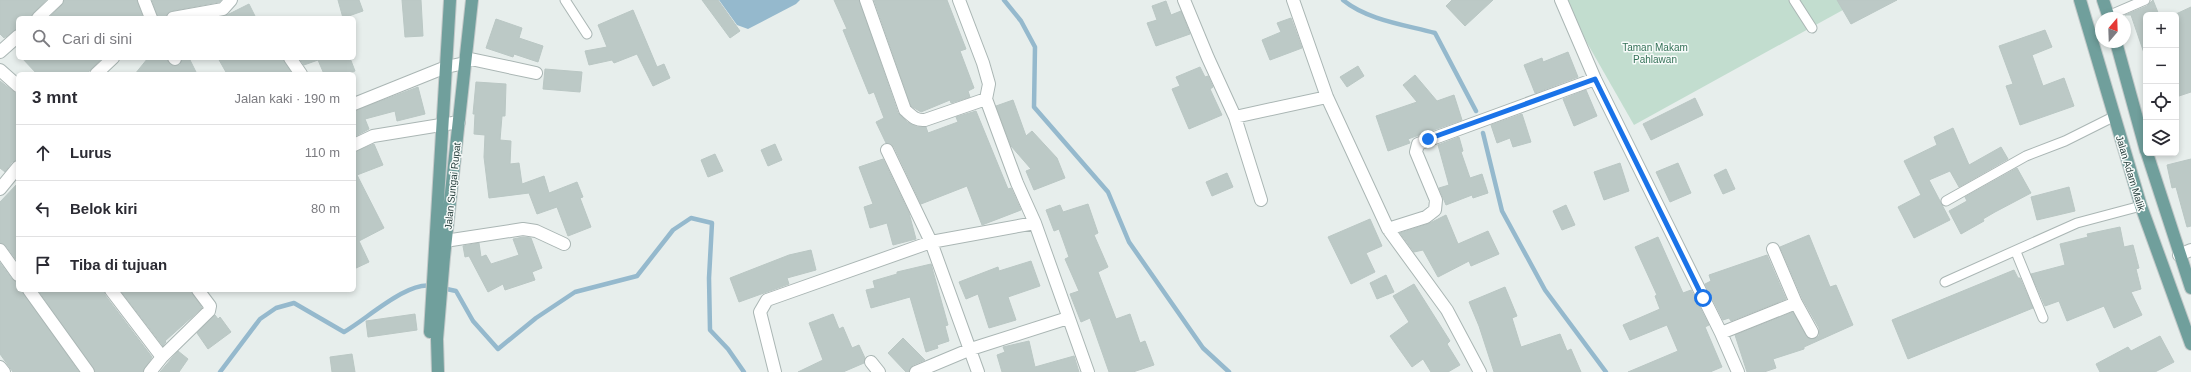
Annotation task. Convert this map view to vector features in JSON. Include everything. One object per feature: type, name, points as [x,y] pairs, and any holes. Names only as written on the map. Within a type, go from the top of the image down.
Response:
[{"type":"main road","name":"Jalan Sungai Rupat","points":[[430,372],[434,338],[439,253],[442,125],[450,0]]},
{"type":"main road","name":"Jalan Sungai Rupat","points":[[439,253],[445,240],[472,0]]},
{"type":"main road","name":"Jalan Adam Malik","points":[[2080,0],[2141,206],[2191,344]]},
{"type":"main road","points":[[2103,0],[2107,12]]},
{"type":"main road","name":"Jalan Adam Malik","points":[[2118,48],[2143,141]]},
{"type":"main road","name":"Jalan Adam Malik","points":[[2147,156],[2191,288]]},
{"type":"main road","name":"Jalan Sungai Rupat","points":[[434,338],[438,372]]},
{"type":"street","points":[[40,16],[57,0]]},
{"type":"street","points":[[144,0],[150,16]]},
{"type":"street","points":[[184,16],[223,9],[231,0]]},
{"type":"street","points":[[866,0],[905,110],[913,117],[919,120],[925,120],[986,99]]},
{"type":"street","points":[[959,0],[983,63],[989,84],[986,99],[1017,183],[1035,223],[1088,372]]},
{"type":"street","points":[[1184,0],[1235,117],[1261,200]]},
{"type":"street","points":[[1293,0],[1327,97],[1388,229],[1447,310],[1477,363],[1480,372]]},
{"type":"street","points":[[1561,0],[1595,79],[1721,333],[1738,372]]},
{"type":"street","points":[[0,52],[16,38]]},
{"type":"street","points":[[98,72],[111,60]]},
{"type":"street","points":[[291,60],[300,72]]},
{"type":"street","points":[[356,103],[446,67],[466,61],[536,73]]},
{"type":"street","points":[[0,70],[16,84]]},
{"type":"street","points":[[1388,229],[1426,217],[1435,210],[1436,200],[1416,152],[1418,144],[1595,79]]},
{"type":"street","points":[[1235,117],[1327,97]]},
{"type":"street","points":[[356,144],[373,136],[459,122]]},
{"type":"street","points":[[887,150],[931,242],[971,349],[978,372]]},
{"type":"street","points":[[0,187],[16,169]]},
{"type":"street","points":[[775,372],[760,312],[766,300],[931,242],[1035,223]]},
{"type":"street","points":[[445,240],[523,229],[536,231],[564,244]]},
{"type":"street","points":[[1773,249],[1796,303],[1812,332]]},
{"type":"street","points":[[0,250],[16,272]]},
{"type":"street","points":[[2179,255],[2191,250]]},
{"type":"street","points":[[30,292],[88,372]]},
{"type":"street","points":[[113,292],[162,357]]},
{"type":"street","points":[[150,372],[162,357],[209,311],[210,306],[200,292]]},
{"type":"street","points":[[1721,333],[1796,303]]},
{"type":"street","points":[[916,372],[971,349],[1068,318]]},
{"type":"street","points":[[871,362],[879,372]]},
{"type":"street","points":[[0,367],[4,372]]},
{"type":"lane","points":[[565,0],[586,34]]},
{"type":"lane","points":[[1794,0],[1812,28]]},
{"type":"lane","points":[[2119,12],[2145,0]]},
{"type":"lane","points":[[1946,201],[2026,156],[2065,141],[2114,117]]},
{"type":"lane","points":[[1945,282],[2077,224],[2141,206]]},
{"type":"lane","points":[[2016,252],[2043,318]]},
{"type":"green space","name":"Taman Makam Pahlawan","points":[[1567,0],[1861,0],[1634,125],[1586,41]]},
{"type":"water","points":[[719,0],[800,0],[796,4],[748,29],[737,25]]},
{"type":"building","points":[[0,0],[46,0],[32,16],[16,16],[16,30],[4,38],[0,34]]},
{"type":"building","points":[[64,0],[137,0],[142,16],[51,16],[62,5]]},
{"type":"building","points":[[152,0],[221,0],[219,2],[171,11],[167,16],[157,16]]},
{"type":"building","points":[[338,0],[359,0],[363,11],[349,16],[342,16]]},
{"type":"building","points":[[402,0],[421,0],[423,36],[405,37]]},
{"type":"building","points":[[702,0],[718,0],[740,31],[730,38]]},
{"type":"building","points":[[834,0],[859,0],[898,113],[907,122],[917,127],[926,127],[928,133],[958,122],[956,117],[976,111],[1008,189],[1011,188],[1021,210],[982,225],[967,186],[921,204],[894,147],[886,143],[876,122],[884,118],[874,92],[869,94],[843,30],[847,29]]},
{"type":"building","points":[[874,0],[947,0],[966,49],[960,51],[974,88],[968,91],[970,97],[951,103],[950,100],[921,112],[911,106]]},
{"type":"building","points":[[1452,0],[1493,0],[1465,26],[1446,6]]},
{"type":"building","points":[[1837,0],[1897,0],[1851,24]]},
{"type":"building","points":[[2153,0],[2158,12],[2143,12],[2143,50],[2131,13],[2147,6]]},
{"type":"building","points":[[1166,1],[1171,15],[1181,11],[1190,34],[1156,46],[1147,23],[1157,20],[1152,6]]},
{"type":"building","points":[[249,4],[255,16],[225,16]]},
{"type":"building","points":[[2191,7],[2191,92],[2179,96],[2179,48],[2179,13]]},
{"type":"building","points":[[633,10],[657,67],[664,64],[670,78],[653,86],[637,54],[614,63],[612,60],[589,65],[585,51],[607,47],[598,25]]},
{"type":"building","points":[[1291,18],[1302,48],[1270,60],[1262,40],[1281,32],[1277,23]]},
{"type":"building","points":[[496,19],[522,28],[519,38],[543,46],[538,62],[514,54],[513,57],[486,48]]},
{"type":"building","points":[[2045,30],[2052,47],[2032,55],[2043,86],[2064,78],[2074,106],[2020,125],[2006,86],[2013,84],[1999,46]]},
{"type":"building","points":[[1568,52],[1578,77],[1535,93],[1524,65],[1542,58],[1543,62]]},
{"type":"building","points":[[24,60],[100,60],[88,72],[35,72]]},
{"type":"building","points":[[146,60],[168,60],[173,66],[180,65],[181,60],[190,60],[196,72],[137,72]]},
{"type":"building","points":[[219,60],[284,60],[291,72],[226,72]]},
{"type":"building","points":[[300,60],[318,60],[304,65]]},
{"type":"building","points":[[318,60],[351,60],[355,71],[353,72],[323,72]]},
{"type":"building","points":[[1358,66],[1364,76],[1347,87],[1340,77]]},
{"type":"building","points":[[1200,67],[1205,77],[1208,76],[1213,87],[1210,89],[1222,115],[1189,129],[1172,89],[1180,86],[1176,77]]},
{"type":"building","points":[[545,69],[582,72],[580,92],[543,89]]},
{"type":"building","points":[[1415,75],[1437,101],[1454,95],[1462,120],[1408,139],[1410,143],[1388,151],[1376,116],[1417,102],[1403,85]]},
{"type":"building","points":[[0,81],[16,93],[16,161],[12,162],[5,172],[0,168]]},
{"type":"building","points":[[476,82],[506,84],[505,116],[502,116],[500,140],[511,141],[510,164],[519,163],[522,184],[544,176],[549,193],[577,182],[583,197],[580,198],[591,227],[568,236],[557,207],[537,214],[529,193],[489,198],[484,157],[485,135],[474,134],[475,114],[473,114]]},
{"type":"building","points":[[418,87],[425,114],[397,121],[395,111],[365,119],[369,129],[356,136],[356,110]]},
{"type":"building","points":[[1586,90],[1597,116],[1574,126],[1563,99]]},
{"type":"building","points":[[1695,98],[1703,115],[1651,140],[1643,124]]},
{"type":"building","points":[[1013,100],[1026,136],[1032,131],[1057,158],[1065,178],[1034,190],[1026,171],[1031,169],[1011,146],[996,106]]},
{"type":"building","points":[[1522,114],[1531,142],[1513,147],[1510,138],[1497,143],[1491,125]]},
{"type":"building","points":[[1953,128],[1969,165],[2001,147],[2008,159],[1959,187],[1950,171],[1929,180],[1950,220],[1914,238],[1898,207],[1921,195],[1904,161],[1937,145],[1934,137]]},
{"type":"building","points":[[1459,137],[1463,151],[1461,152],[1470,178],[1482,174],[1488,193],[1473,198],[1472,195],[1446,205],[1439,188],[1449,185],[1438,145]]},
{"type":"building","points":[[374,144],[383,165],[357,175],[384,228],[359,241],[369,262],[356,268],[356,151]]},
{"type":"building","points":[[775,144],[782,160],[768,166],[761,150]]},
{"type":"building","points":[[715,154],[723,171],[708,177],[701,160]]},
{"type":"building","points":[[883,159],[909,213],[916,239],[893,245],[887,223],[870,228],[864,207],[873,204],[859,167]]},
{"type":"building","points":[[2191,159],[2191,226],[2187,227],[2176,187],[2172,188],[2167,165]]},
{"type":"building","points":[[1620,163],[1629,191],[1604,200],[1594,172]]},
{"type":"building","points":[[1678,163],[1691,193],[1670,202],[1656,172]]},
{"type":"building","points":[[2017,168],[2031,193],[1983,219],[1984,221],[1961,234],[1949,211],[1967,201],[1965,197]]},
{"type":"building","points":[[1726,169],[1735,189],[1723,194],[1714,175]]},
{"type":"building","points":[[1227,173],[1233,187],[1212,196],[1206,182]]},
{"type":"building","points":[[16,185],[16,259],[6,246],[0,243],[0,202]]},
{"type":"building","points":[[2069,187],[2075,211],[2037,220],[2031,197]]},
{"type":"building","points":[[1088,204],[1098,233],[1094,235],[1108,267],[1098,272],[1116,319],[1130,314],[1140,343],[1145,341],[1154,365],[1133,372],[1109,372],[1090,318],[1081,322],[1070,294],[1079,291],[1065,259],[1069,257],[1059,229],[1054,231],[1046,210],[1060,205],[1063,212]]},
{"type":"building","points":[[1566,205],[1575,225],[1562,230],[1553,211]]},
{"type":"building","points":[[1446,215],[1458,244],[1488,231],[1499,254],[1471,266],[1469,261],[1438,277],[1423,250],[1414,252],[1400,233],[1428,224]]},
{"type":"building","points":[[1370,219],[1382,246],[1366,253],[1375,272],[1351,284],[1328,237]]},
{"type":"building","points":[[2120,227],[2124,247],[2133,245],[2139,268],[2136,269],[2141,289],[2131,292],[2142,315],[2114,328],[2104,306],[2067,321],[2059,301],[2045,306],[2031,274],[2065,265],[2060,244],[2088,237],[2087,234]]},
{"type":"building","points":[[1809,235],[1830,287],[1836,285],[1853,325],[1804,347],[1804,349],[1773,359],[1776,368],[1764,372],[1747,372],[1735,335],[1793,312],[1808,338],[1812,339],[1819,336],[1819,328],[1803,300],[1780,247]]},
{"type":"building","points":[[523,237],[531,238],[542,268],[532,272],[535,280],[505,290],[503,284],[488,292],[469,256],[465,257],[463,246],[479,243],[481,257],[486,255],[491,264],[519,255],[513,239]]},
{"type":"building","points":[[1658,237],[1683,293],[1691,290],[1709,325],[1705,327],[1722,367],[1710,372],[1628,372],[1678,351],[1667,325],[1630,340],[1623,325],[1660,309],[1655,296],[1657,295],[1635,247]]},
{"type":"building","points":[[811,250],[816,270],[787,278],[789,284],[739,302],[730,278],[789,255]]},
{"type":"building","points":[[1767,255],[1786,299],[1731,321],[1729,318],[1723,320],[1705,284],[1711,281],[1709,275]]},
{"type":"building","points":[[1031,261],[1040,286],[1008,297],[1016,320],[989,328],[978,294],[966,299],[959,282],[998,267],[999,271]]},
{"type":"building","points":[[0,263],[12,279],[16,281],[16,292],[23,292],[79,372],[13,372],[0,354]]},
{"type":"building","points":[[931,264],[948,325],[945,326],[949,341],[937,345],[938,348],[926,352],[910,297],[871,308],[866,290],[875,288],[873,281],[897,274],[897,272]]},
{"type":"building","points":[[2014,270],[2018,278],[2020,278],[2033,308],[1908,359],[1892,320]]},
{"type":"building","points":[[1386,275],[1394,292],[1377,299],[1370,283]]},
{"type":"building","points":[[1414,284],[1450,341],[1447,344],[1460,365],[1448,372],[1431,372],[1423,359],[1412,367],[1390,336],[1409,322],[1393,296]]},
{"type":"building","points":[[1505,287],[1517,316],[1512,318],[1521,347],[1560,334],[1567,351],[1571,349],[1581,372],[1494,372],[1479,326],[1469,302]]},
{"type":"building","points":[[39,292],[104,292],[105,295],[152,357],[143,372],[95,372]]},
{"type":"building","points":[[122,292],[192,292],[202,308],[165,341],[166,342],[163,346]]},
{"type":"building","points":[[415,314],[417,330],[368,337],[366,321]]},
{"type":"building","points":[[833,314],[839,329],[843,327],[852,348],[859,345],[865,358],[864,363],[843,372],[798,372],[823,360],[809,323]]},
{"type":"building","points":[[215,315],[218,319],[220,317],[231,332],[208,349],[197,333]]},
{"type":"building","points":[[2160,336],[2174,362],[2155,372],[2100,372],[2096,364],[2128,347],[2131,351]]},
{"type":"building","points":[[903,338],[925,360],[913,365],[909,372],[906,372],[888,353]]},
{"type":"building","points":[[1029,341],[1035,367],[1074,356],[1079,372],[1002,372],[997,355],[1005,352],[1003,347]]},
{"type":"building","points":[[178,351],[188,359],[179,372],[160,372]]},
{"type":"building","points":[[352,354],[355,372],[332,372],[330,357]]},
{"type":"waterway","points":[[1004,0],[1021,21],[1035,47],[1034,107],[1108,192],[1129,242],[1203,348],[1229,372]]},
{"type":"waterway","points":[[1343,0],[1353,7],[1375,17],[1435,33],[1476,111]]},
{"type":"waterway","points":[[1483,133],[1502,211],[1545,290],[1606,372]]},
{"type":"waterway","points":[[442,288],[456,291],[473,321],[498,349],[536,318],[575,292],[637,276],[673,230],[691,218],[712,223],[709,278],[710,330],[728,349],[744,372]]},
{"type":"waterway","points":[[220,372],[260,319],[276,308],[294,303],[344,332],[399,295],[411,289],[422,286],[432,286]]},
{"type":"route","points":[[1428,139],[1472,125],[1595,79],[1703,298]]}]
